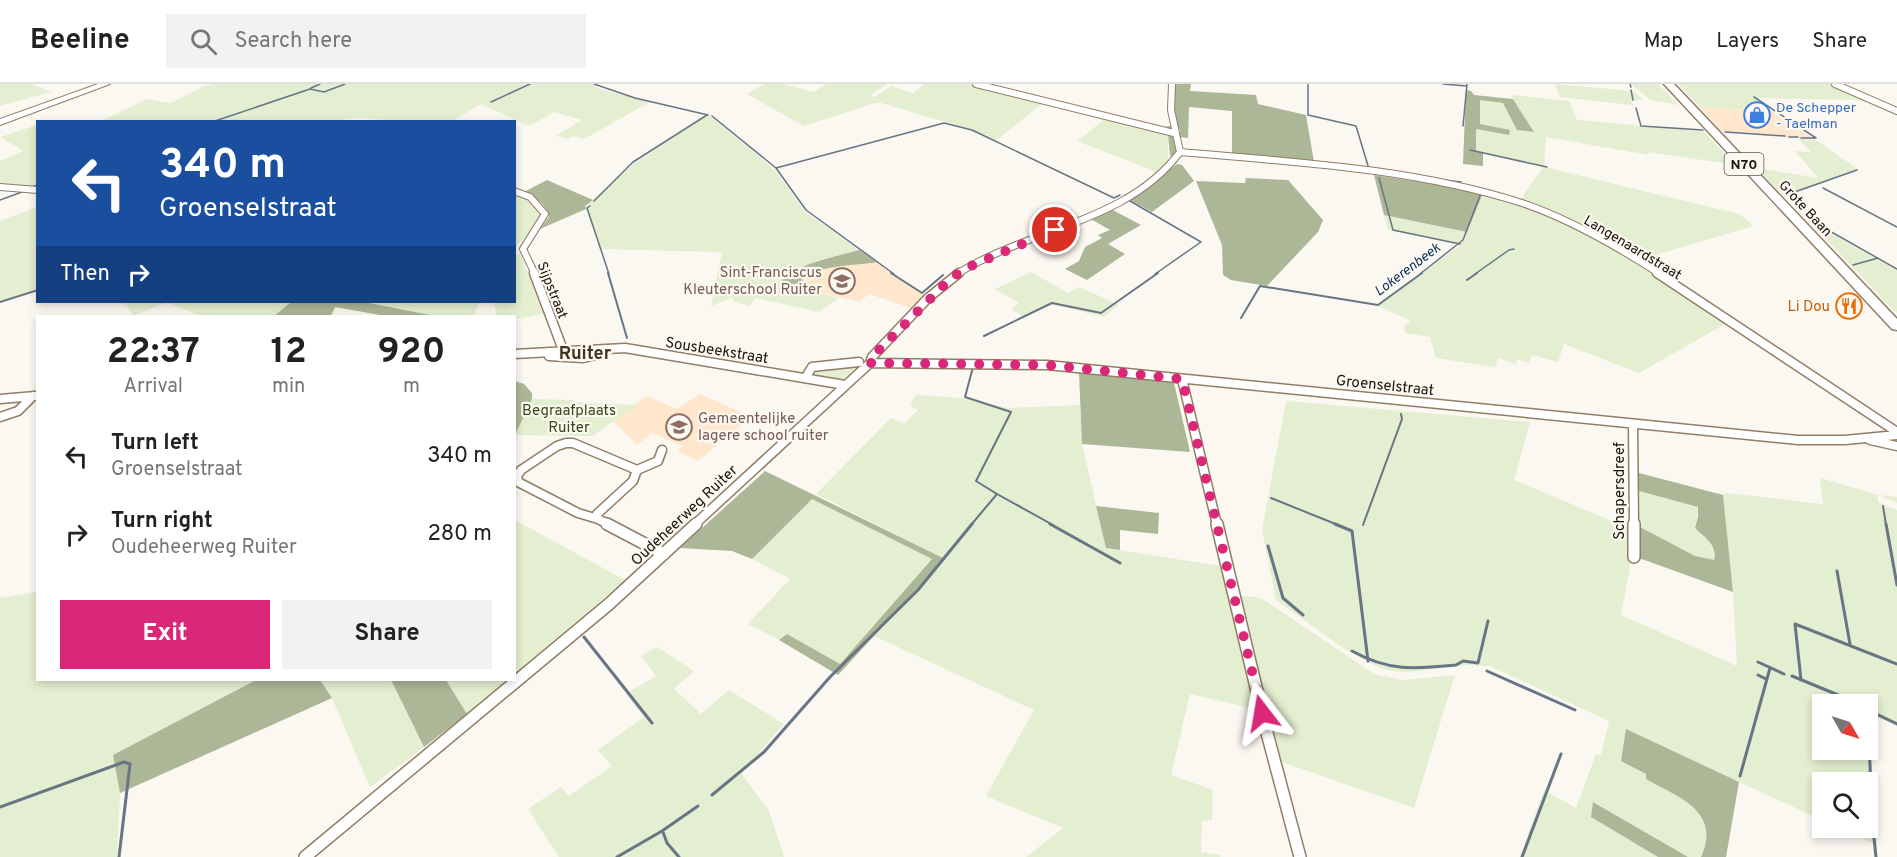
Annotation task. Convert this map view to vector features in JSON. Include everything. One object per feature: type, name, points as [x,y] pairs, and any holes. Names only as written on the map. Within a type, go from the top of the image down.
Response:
[{"type":"main road","name":"Grote Baan","points":[[1669,84],[1897,326]]},
{"type":"street","points":[[0,122],[106,84]]},
{"type":"street","points":[[976,84],[1174,133]]},
{"type":"street","points":[[1172,84],[1170,91],[1174,133],[1180,152]]},
{"type":"street","points":[[1835,84],[1897,111]]},
{"type":"street","name":"Oudeheerweg Ruiter","points":[[305,857],[609,604],[870,363],[872,357],[948,281],[964,269],[1121,201],[1171,165],[1180,152]]},
{"type":"street","name":"Langenaardstraat","points":[[1180,152],[1306,163],[1390,175],[1461,186],[1524,204],[1575,225],[1636,260],[1897,435]]},
{"type":"street","points":[[0,187],[36,190]]},
{"type":"street","name":"Sijpstraat","points":[[516,192],[530,197],[545,214],[542,223],[523,249],[563,350]]},
{"type":"street","name":"Sousbeekstraat","points":[[542,352],[546,356],[583,358],[625,348]]},
{"type":"street","name":"Sousbeekstraat","points":[[516,354],[625,348],[845,385]]},
{"type":"street","points":[[806,377],[812,367],[859,362]]},
{"type":"street","name":"Groenselstraat","points":[[870,363],[1047,365],[1798,440],[1868,439],[1897,435]]},
{"type":"street","points":[[1182,379],[1267,734],[1300,857]]},
{"type":"street","points":[[0,399],[35,396]]},
{"type":"street","points":[[0,417],[18,411],[35,396]]},
{"type":"street","name":"Schapersdreef","points":[[1634,424],[1634,558]]},
{"type":"street","points":[[1868,439],[1897,446]]},
{"type":"street","points":[[662,450],[658,461],[637,470],[612,458],[566,442],[518,469],[517,476],[518,482],[525,487],[578,513],[598,519],[664,554]]},
{"type":"street","points":[[598,519],[597,514],[601,507],[635,479],[637,470]]},
{"type":"shaded area","points":[[1700,107],[1770,111],[1816,140],[1721,131]]},
{"type":"shaded area","name":"Sint-Franciscus Kleuterschool Ruiter","points":[[859,250],[925,296],[914,309],[869,294],[859,302],[781,283]]},
{"type":"shaded area","name":"Gemeentelijke lagere school ruiter","points":[[700,394],[751,417],[698,461],[677,451],[683,446],[652,433],[637,445],[613,421],[647,396],[677,409]]},
{"type":"green space","points":[[0,84],[32,84],[51,92],[0,106]]},
{"type":"green space","points":[[215,84],[592,84],[599,89],[650,102],[584,139],[573,136],[568,139],[556,136],[582,120],[554,112],[529,126],[481,104],[454,120],[359,118],[341,120],[103,120],[147,99],[171,103],[204,86]]},
{"type":"green space","points":[[764,84],[783,84],[814,92],[826,84],[887,84],[870,95],[875,97],[891,86],[913,93],[925,84],[970,84],[1043,103],[995,141],[965,128],[878,102],[804,126],[747,94]]},
{"type":"green space","points":[[1175,84],[1191,84],[1190,91],[1256,95],[1258,104],[1306,115],[1314,162],[1232,154],[1232,111],[1189,107],[1188,138],[1180,137],[1180,129],[1171,128],[1176,150],[1175,155],[1170,156],[1168,134],[1058,102],[1164,127],[1170,126]]},
{"type":"green space","points":[[1555,84],[1633,91],[1644,100],[1631,101],[1633,105],[1560,97]]},
{"type":"green space","points":[[1631,84],[1658,84],[1678,105],[1650,100]]},
{"type":"green space","points":[[1678,84],[1832,84],[1865,100],[1754,98],[1770,111],[1700,107]]},
{"type":"green space","points":[[1466,90],[1471,91],[1474,95],[1513,99],[1534,132],[1517,130],[1503,103],[1480,100],[1480,124],[1510,130],[1509,135],[1476,129],[1476,151],[1483,152],[1483,166],[1463,164]]},
{"type":"green space","points":[[1511,95],[1569,101],[1577,120],[1703,131],[1736,165],[1648,152],[1649,155],[1546,137],[1544,167],[1739,214],[1752,224],[1750,227],[1642,259],[1598,234],[1520,200],[1543,167],[1476,151],[1476,129],[1508,135],[1509,130],[1479,124],[1480,100],[1503,103],[1517,130],[1534,132]]},
{"type":"green space","points":[[708,114],[775,170],[805,212],[859,250],[794,270],[781,283],[838,298],[819,312],[756,298],[749,306],[735,302],[731,298],[711,306],[722,252],[600,249],[585,206],[636,162]]},
{"type":"green space","points":[[1105,119],[1168,134],[1168,163],[1157,172],[1077,141]]},
{"type":"green space","points":[[36,125],[36,185],[0,185],[0,161],[23,151],[1,137]]},
{"type":"green space","points":[[1799,139],[1816,140],[1859,170],[1784,197],[1757,168],[1818,178],[1795,151],[1811,152]]},
{"type":"green space","points":[[1177,164],[1182,165],[1194,181],[1152,212],[1128,199]]},
{"type":"green space","points":[[1374,175],[1483,193],[1467,232],[1384,215]]},
{"type":"green space","points":[[1246,178],[1288,180],[1323,220],[1318,232],[1267,286],[1231,280],[1223,275],[1222,245],[1196,181],[1245,183]]},
{"type":"green space","points":[[547,180],[593,200],[585,206],[586,209],[540,229],[549,217],[548,212],[540,202],[524,192]]},
{"type":"green space","points":[[1483,193],[1520,204],[1609,245],[1727,323],[1639,373],[1564,344],[1558,362],[1532,355],[1529,363],[1517,359],[1516,364],[1498,358],[1495,367],[1436,358],[1430,337],[1405,333],[1404,327],[1411,321],[1376,305],[1461,245],[1388,230],[1384,215],[1467,232]]},
{"type":"green space","points":[[516,195],[534,204],[541,215],[528,235],[517,245]]},
{"type":"green space","points":[[36,207],[36,289],[0,302],[0,221]]},
{"type":"green space","points":[[1109,208],[1141,225],[1108,244],[1125,254],[1087,280],[1065,269],[1079,261],[1085,247],[1102,238],[1098,235],[1110,230],[1089,218]]},
{"type":"green space","points":[[1810,222],[1897,270],[1897,313],[1894,311]]},
{"type":"green space","points":[[859,250],[877,262],[814,272],[800,283],[804,289],[781,283],[794,271],[804,266]]},
{"type":"green space","points":[[520,253],[543,314],[516,319],[516,315],[497,315],[494,303],[516,303],[516,255]]},
{"type":"green space","points":[[1031,272],[1068,293],[1079,287],[1119,305],[1104,317],[1051,304],[1023,316],[1011,309],[1019,303],[995,289]]},
{"type":"green space","points":[[126,303],[165,303],[135,315],[132,315]]},
{"type":"green space","points":[[169,303],[290,303],[275,315],[199,315]]},
{"type":"green space","points":[[290,303],[369,303],[430,315],[380,315],[335,307],[331,315],[275,315]]},
{"type":"green space","points":[[369,303],[479,303],[474,315],[429,315]]},
{"type":"green space","points":[[863,364],[845,379],[835,380],[812,375],[813,370]]},
{"type":"green space","points":[[1079,372],[1174,383],[1190,452],[1082,444]]},
{"type":"green space","points":[[516,381],[524,384],[532,393],[532,399],[516,433]]},
{"type":"green space","points":[[915,395],[962,398],[1008,408],[1080,405],[1082,444],[1106,548],[1220,566],[1255,709],[1190,694],[1171,775],[1213,790],[1212,820],[1202,821],[1201,852],[1220,855],[1220,857],[1026,857],[1063,828],[986,796],[1034,710],[874,636],[944,559],[816,494],[891,418],[904,424],[918,410],[910,406]]},
{"type":"green space","name":"Begraafplaats Ruiter","points":[[532,399],[637,405],[592,436],[516,435]]},
{"type":"green space","points":[[1286,401],[1530,422],[1514,480],[1629,528],[1631,561],[1621,615],[1737,666],[1733,592],[1723,495],[1726,493],[1823,504],[1820,478],[1878,495],[1878,502],[1897,510],[1897,726],[1878,717],[1878,694],[1812,694],[1812,760],[1870,760],[1871,772],[1812,772],[1812,815],[1730,778],[1621,761],[1646,774],[1646,779],[1683,799],[1702,817],[1706,828],[1706,841],[1701,857],[1688,857],[1594,802],[1591,817],[1658,857],[1520,857],[1544,790],[1576,808],[1596,754],[1601,756],[1609,721],[1490,666],[1466,665],[1408,672],[1390,671],[1343,648],[1276,600],[1262,530]]},
{"type":"green space","points":[[765,471],[945,559],[838,675],[779,640],[787,634],[840,664],[932,559],[812,499],[752,559],[732,551],[680,548]]},
{"type":"green space","points":[[1639,473],[1723,495],[1733,592],[1639,558],[1640,527],[1695,556],[1714,560],[1715,555],[1712,546],[1695,528],[1698,507],[1639,491]]},
{"type":"green space","points":[[1639,491],[1698,507],[1695,528],[1712,546],[1714,560],[1695,556],[1640,527]]},
{"type":"green space","points":[[1878,495],[1897,497],[1897,503]]},
{"type":"green space","points":[[812,498],[932,559],[840,664],[787,634],[779,640],[748,624],[790,579],[752,559]]},
{"type":"green space","points":[[1096,506],[1159,513],[1158,534],[1120,530],[1120,550],[1106,548]]},
{"type":"green space","points":[[516,521],[625,580],[516,672]]},
{"type":"green space","points":[[36,592],[36,681],[254,681],[113,755],[120,793],[117,857],[0,857],[0,598]]},
{"type":"green space","points":[[1237,596],[1264,600],[1374,674],[1403,680],[1455,675],[1414,808],[1282,762]]},
{"type":"green space","points":[[657,647],[694,671],[674,689],[701,714],[729,690],[784,724],[741,773],[769,811],[784,857],[559,857],[528,809],[561,787],[569,796],[612,766],[598,750],[644,717],[626,694],[656,676],[641,656]]},
{"type":"green space","points":[[254,681],[321,681],[332,698],[120,793],[113,755]]},
{"type":"green space","points":[[321,681],[391,681],[424,747],[370,787],[332,698]]},
{"type":"green space","points":[[391,681],[447,681],[467,714],[424,747]]},
{"type":"green space","points":[[447,681],[506,681],[467,714]]},
{"type":"green space","points":[[1626,729],[1739,782],[1726,857],[1701,857],[1706,841],[1706,828],[1701,817],[1683,799],[1646,779],[1646,774],[1621,761]]},
{"type":"green space","points":[[1593,802],[1688,857],[1658,857],[1591,817]]},
{"type":"green space","points":[[1862,838],[1876,838],[1877,845]]},
{"type":"waterway","points":[[311,88],[320,84]]},
{"type":"waterway","name":"Lokerenbeek","points":[[218,120],[310,89],[324,92],[345,84]]},
{"type":"waterway","points":[[491,102],[530,84]]},
{"type":"waterway","points":[[594,84],[635,98],[708,115]]},
{"type":"waterway","name":"Lokerenbeek","points":[[1308,84],[1308,115],[1356,126],[1369,169]]},
{"type":"waterway","points":[[1443,84],[1467,86]]},
{"type":"waterway","points":[[1463,126],[1467,86]]},
{"type":"waterway","points":[[1631,90],[1633,100]]},
{"type":"waterway","points":[[1754,97],[1816,138],[1801,138]]},
{"type":"waterway","points":[[1636,108],[1641,126],[1703,130]]},
{"type":"waterway","points":[[594,201],[633,162],[707,115]]},
{"type":"waterway","points":[[712,116],[776,168]]},
{"type":"waterway","points":[[776,168],[944,123],[972,130],[1114,198],[1120,195]]},
{"type":"waterway","points":[[1725,132],[1785,136]]},
{"type":"waterway","points":[[1789,137],[1798,137]]},
{"type":"waterway","points":[[1470,150],[1547,167]]},
{"type":"waterway","points":[[776,168],[806,210],[894,274]]},
{"type":"waterway","points":[[1786,195],[1857,170]]},
{"type":"waterway","points":[[1379,178],[1393,230],[1458,244]]},
{"type":"waterway","name":"Lokerenbeek","points":[[1443,180],[1461,182]]},
{"type":"waterway","points":[[1823,188],[1897,227]]},
{"type":"waterway","name":"Lokerenbeek","points":[[0,200],[22,192]]},
{"type":"waterway","name":"Lokerenbeek","points":[[1458,244],[1463,240],[1481,193]]},
{"type":"waterway","points":[[1130,201],[1201,242],[1155,274]]},
{"type":"waterway","points":[[590,206],[587,208],[609,274]]},
{"type":"waterway","points":[[1819,225],[1878,258]]},
{"type":"waterway","name":"Lokerenbeek","points":[[1420,274],[1458,244]]},
{"type":"waterway","points":[[1475,274],[1509,250],[1514,249]]},
{"type":"waterway","points":[[1853,265],[1878,258]]},
{"type":"waterway","points":[[1878,258],[1897,269]]},
{"type":"waterway","points":[[608,273],[627,338]]},
{"type":"waterway","points":[[891,273],[922,293],[943,275]]},
{"type":"waterway","points":[[984,336],[1052,303],[1101,313],[1158,273]]},
{"type":"waterway","name":"Lokerenbeek","points":[[1241,318],[1260,286],[1378,305],[1422,273]]},
{"type":"waterway","points":[[1467,280],[1477,273]]},
{"type":"waterway","points":[[0,302],[36,291]]},
{"type":"waterway","points":[[973,367],[965,397],[1011,412],[976,481],[997,494]]},
{"type":"waterway","points":[[1363,525],[1402,419],[1401,414]]},
{"type":"waterway","points":[[971,525],[997,494]]},
{"type":"waterway","points":[[997,494],[1053,525]]},
{"type":"waterway","points":[[1271,498],[1338,525]]},
{"type":"waterway","points":[[1883,506],[1886,525]]},
{"type":"waterway","points":[[712,795],[764,752],[830,677],[918,590],[972,524]]},
{"type":"waterway","points":[[1050,524],[1120,563]]},
{"type":"waterway","points":[[1335,524],[1352,531],[1368,659]]},
{"type":"waterway","points":[[1886,524],[1897,585]]},
{"type":"waterway","points":[[1268,546],[1283,598],[1303,615]]},
{"type":"waterway","points":[[1837,571],[1850,644]]},
{"type":"waterway","points":[[1368,659],[1391,666],[1415,668],[1456,665],[1463,661],[1478,663],[1488,621]]},
{"type":"waterway","points":[[1801,680],[1795,624],[1897,664]]},
{"type":"waterway","points":[[584,637],[652,723]]},
{"type":"waterway","points":[[1352,651],[1368,659]]},
{"type":"waterway","points":[[1758,662],[1784,674]]},
{"type":"waterway","points":[[1740,776],[1770,668]]},
{"type":"waterway","points":[[1487,671],[1575,710]]},
{"type":"waterway","points":[[1758,675],[1766,679]]},
{"type":"waterway","points":[[1792,676],[1801,680]]},
{"type":"waterway","points":[[1801,680],[1836,694]]},
{"type":"waterway","points":[[1878,715],[1897,724]]},
{"type":"waterway","points":[[1522,857],[1561,754]]},
{"type":"waterway","points":[[1870,760],[1876,857]]},
{"type":"waterway","points":[[0,807],[124,762],[130,764],[119,857]]},
{"type":"waterway","points":[[617,857],[662,831],[698,806]]},
{"type":"waterway","points":[[663,832],[667,843],[679,857]]},
{"type":"place","name":"De Schepper - Taelman","points":[[1757,115]]},
{"type":"place","name":"Sint-Franciscus Kleuterschool Ruiter","points":[[842,281]]},
{"type":"place","name":"Li Dou","points":[[1849,306]]},
{"type":"place","name":"Gemeentelijke lagere school ruiter","points":[[679,427]]},
{"type":"district","name":"Ruiter","points":[[585,353]]},
{"type":"route","points":[[1055,230],[964,269],[948,281],[872,357],[870,363],[1047,365],[1182,379],[1262,713]]}]
